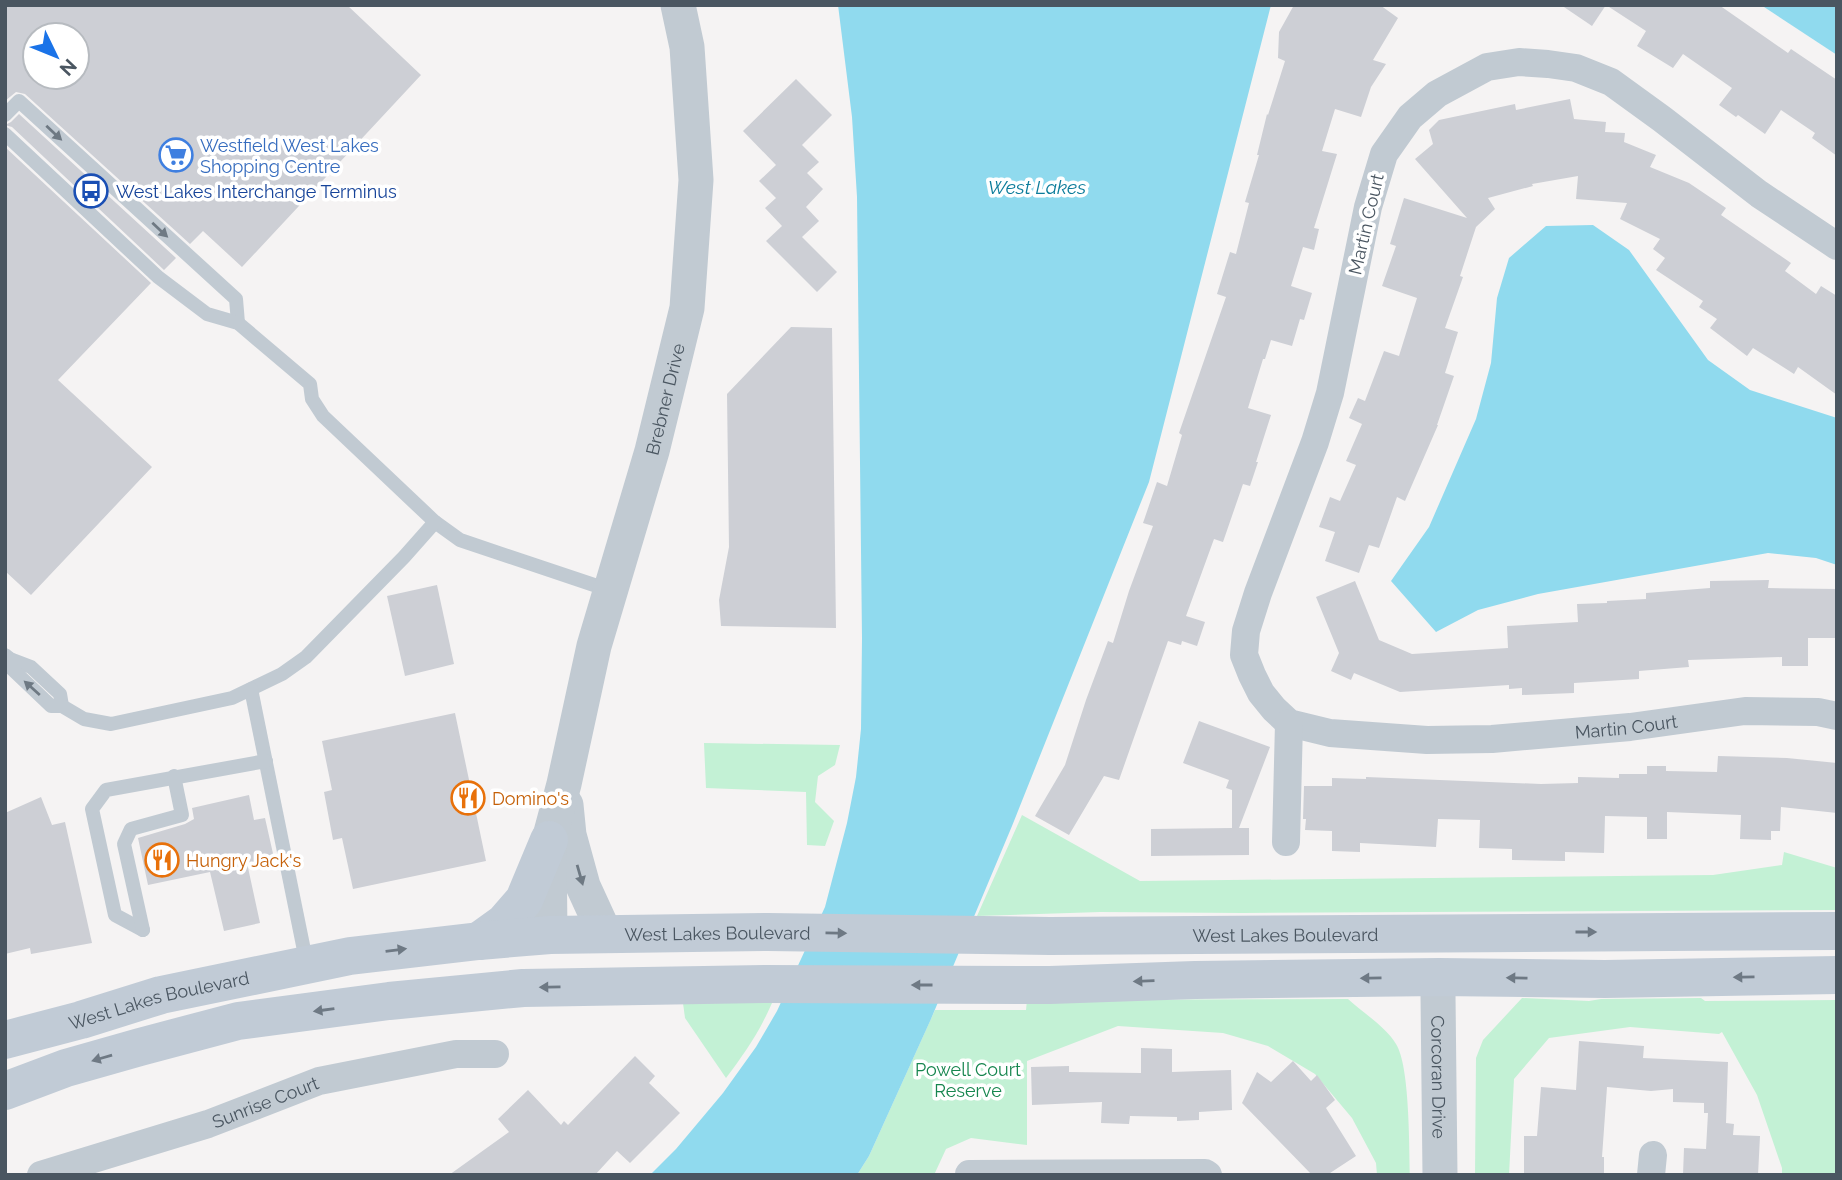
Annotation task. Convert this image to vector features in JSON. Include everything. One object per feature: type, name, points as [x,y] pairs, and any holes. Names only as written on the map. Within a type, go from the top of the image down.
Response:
[{"type":"main road","points":[[479,941],[504,923],[524,900],[549,840]]},
{"type":"main road","name":"West Lakes Boulevard","points":[[6,1039],[81,1020],[161,995],[350,956],[550,935],[768,932],[1025,936],[1837,931]]},
{"type":"main road","points":[[1660,932],[1698,948],[1804,952],[1811,967],[1820,976]]},
{"type":"main road","points":[[1439,977],[1444,933]]},
{"type":"main road","points":[[550,935],[562,957],[580,962],[664,965],[710,985]]},
{"type":"main road","points":[[5,1091],[140,1046],[238,1021],[389,1001],[523,988],[766,984],[1050,985],[1195,979],[1820,976]]},
{"type":"street","name":"Brebner Drive","points":[[550,935],[549,840],[594,646],[652,451],[687,308],[696,180],[687,47],[678,5]]},
{"type":"street","name":"Martin Court","points":[[1837,246],[1759,194],[1611,82],[1576,68],[1519,62],[1487,67],[1437,93],[1410,117],[1384,154],[1368,207],[1330,393],[1315,442],[1275,544],[1246,631],[1244,655],[1261,693],[1289,723],[1330,733],[1427,740],[1492,739],[1630,727],[1745,711],[1818,712],[1837,716]]},
{"type":"street","points":[[1286,842],[1289,723]]},
{"type":"street","name":"Brebner Drive","points":[[564,784],[569,835],[575,858],[583,886],[605,934]]},
{"type":"street","name":"Corcoran Drive","points":[[1439,977],[1440,1175]]},
{"type":"street","name":"Sunrise Court","points":[[41,1175],[208,1124],[319,1081],[456,1054],[495,1054]]},
{"type":"street","points":[[969,1174],[1208,1175]]},
{"type":"lane","points":[[5,115],[19,101],[236,299],[238,323]]},
{"type":"lane","points":[[5,134],[158,277],[207,314],[238,323],[310,384],[312,399],[323,416],[435,522],[460,540],[611,591]]},
{"type":"lane","points":[[7,657],[31,667],[60,694],[62,706],[84,719],[111,724],[232,698],[282,674],[306,657],[435,522]]},
{"type":"lane","points":[[251,689],[307,965]]},
{"type":"lane","points":[[174,776],[183,816],[131,829],[124,844],[143,930],[116,915],[92,809],[106,790],[174,776],[266,761]]},
{"type":"green space","points":[[704,743],[840,745],[835,765],[818,776],[815,802],[834,821],[825,846],[807,845],[806,792],[706,788]]},
{"type":"green space","points":[[1022,815],[1140,881],[1713,875],[1782,865],[1784,852],[1837,868],[1837,910],[1100,912],[977,916]]},
{"type":"green space","points":[[1522,998],[1589,1001],[1701,998],[1705,1001],[1837,1000],[1837,1175],[1782,1175],[1757,1095],[1722,1032],[1719,1034],[1630,1027],[1549,1038],[1514,1079],[1509,1175],[1475,1175],[1476,1058],[1483,1040]]},
{"type":"green space","name":"Powell Court Reserve","points":[[1348,999],[1386,1032],[1401,1055],[1408,1107],[1410,1175],[1377,1175],[1376,1163],[1352,1118],[1315,1074],[1268,1046],[1223,1033],[1118,1026],[1027,1061],[1027,1145],[971,1138],[946,1149],[934,1175],[857,1175],[869,1156],[935,1010],[1026,1010],[1027,1000]]},
{"type":"green space","points":[[683,1003],[772,1003],[751,1042],[726,1078],[685,1018]]},
{"type":"water","name":"West Lakes","points":[[838,5],[1271,5],[1149,482],[1012,826],[931,1019],[869,1156],[857,1175],[650,1175],[676,1149],[723,1093],[756,1047],[777,1011],[825,907],[856,777],[861,729],[862,638],[857,197],[852,117]]},
{"type":"water","points":[[1761,5],[1837,5],[1837,55]]},
{"type":"water","points":[[1593,225],[1629,250],[1708,360],[1750,390],[1837,418],[1837,565],[1816,558],[1768,553],[1538,594],[1478,610],[1436,632],[1391,581],[1429,527],[1476,419],[1491,363],[1497,298],[1509,258],[1546,226]]},
{"type":"building","name":"Westfield West Lakes Shopping Centre","points":[[5,5],[347,5],[421,75],[242,267],[203,231],[190,244],[25,94],[16,92],[5,101]]},
{"type":"building","points":[[1294,5],[1380,5],[1398,18],[1373,60],[1386,64],[1371,87],[1361,117],[1335,109],[1322,151],[1337,154],[1314,228],[1319,229],[1314,250],[1303,247],[1291,286],[1312,293],[1292,346],[1271,340],[1263,359],[1248,408],[1271,415],[1250,486],[1243,484],[1223,542],[1214,539],[1186,616],[1205,622],[1197,646],[1182,641],[1181,645],[1168,641],[1119,780],[1104,776],[1069,835],[1035,816],[1065,765],[1108,641],[1113,643],[1153,526],[1143,523],[1157,482],[1167,486],[1182,435],[1179,433],[1226,297],[1217,294],[1230,252],[1236,254],[1249,203],[1245,202],[1259,155],[1267,114],[1285,61],[1278,58],[1279,32]]},
{"type":"building","points":[[1561,5],[1606,5],[1592,26]]},
{"type":"building","points":[[1606,5],[1719,5],[1788,53],[1791,49],[1837,80],[1837,156],[1812,138],[1815,133],[1781,110],[1765,134],[1738,115],[1736,117],[1719,105],[1732,88],[1683,54],[1673,68],[1637,46],[1646,31]]},
{"type":"building","points":[[796,79],[832,115],[802,145],[819,162],[807,173],[823,189],[806,207],[819,221],[802,237],[837,272],[817,292],[766,241],[782,226],[765,208],[776,198],[759,181],[776,165],[743,131]]},
{"type":"building","points":[[1570,99],[1574,119],[1606,122],[1605,132],[1625,133],[1624,142],[1656,155],[1650,167],[1689,183],[1726,208],[1721,215],[1791,263],[1785,271],[1816,294],[1821,286],[1837,296],[1837,395],[1798,367],[1794,374],[1753,348],[1747,356],[1710,328],[1717,319],[1699,307],[1703,301],[1656,270],[1665,258],[1653,249],[1660,239],[1620,219],[1627,203],[1576,199],[1578,176],[1532,184],[1533,186],[1488,198],[1495,209],[1476,227],[1460,276],[1463,277],[1445,328],[1458,332],[1445,373],[1454,376],[1438,425],[1405,501],[1397,497],[1379,548],[1369,545],[1359,573],[1325,561],[1335,532],[1319,527],[1330,497],[1340,501],[1356,465],[1346,461],[1362,424],[1349,418],[1358,398],[1365,401],[1384,351],[1399,356],[1417,298],[1382,286],[1396,246],[1390,244],[1404,198],[1467,218],[1415,159],[1433,144],[1429,130],[1439,120],[1515,104],[1516,110]]},
{"type":"building","points":[[19,114],[176,258],[164,270],[12,127],[5,125]]},
{"type":"building","points":[[5,147],[151,283],[58,380],[152,467],[31,595],[5,571]]},
{"type":"building","points":[[791,327],[832,328],[836,628],[721,626],[719,600],[729,547],[727,394]]},
{"type":"building","points":[[1769,580],[1768,588],[1837,589],[1837,638],[1808,638],[1808,666],[1782,666],[1782,657],[1688,660],[1689,667],[1639,671],[1639,679],[1574,683],[1574,693],[1522,695],[1522,688],[1509,689],[1509,685],[1400,692],[1354,673],[1351,680],[1331,671],[1339,653],[1316,597],[1355,581],[1379,640],[1412,654],[1508,648],[1507,626],[1578,622],[1577,604],[1646,599],[1646,593],[1710,588],[1710,581]]},
{"type":"building","points":[[437,585],[454,664],[405,676],[387,596]]},
{"type":"building","points":[[455,713],[486,861],[353,889],[342,838],[333,840],[324,792],[332,790],[322,741]]},
{"type":"building","points":[[1199,721],[1270,747],[1239,828],[1249,828],[1249,855],[1151,856],[1151,829],[1232,828],[1232,790],[1226,788],[1229,780],[1183,763]]},
{"type":"building","points":[[1718,756],[1837,763],[1837,813],[1781,807],[1780,831],[1771,831],[1771,840],[1740,839],[1741,815],[1667,812],[1667,839],[1647,839],[1647,817],[1605,816],[1604,853],[1565,852],[1565,861],[1512,860],[1512,849],[1479,848],[1480,820],[1438,819],[1436,847],[1360,843],[1360,852],[1332,851],[1332,831],[1305,830],[1306,819],[1303,819],[1304,786],[1332,786],[1332,778],[1578,783],[1578,777],[1619,778],[1619,774],[1647,774],[1647,766],[1666,766],[1666,771],[1717,772]]},
{"type":"building","points":[[249,795],[254,820],[265,818],[274,858],[247,863],[260,923],[224,931],[210,872],[148,885],[138,838],[194,819],[192,808]]},
{"type":"building","points":[[41,797],[52,825],[65,822],[92,943],[31,954],[30,948],[5,954],[5,813]]},
{"type":"building","points":[[1579,1041],[1644,1046],[1643,1058],[1728,1062],[1726,1123],[1734,1124],[1733,1135],[1760,1136],[1758,1175],[1683,1175],[1684,1148],[1706,1149],[1708,1113],[1704,1113],[1704,1103],[1673,1102],[1673,1089],[1651,1091],[1607,1087],[1602,1157],[1604,1175],[1524,1175],[1524,1136],[1537,1136],[1541,1087],[1576,1090]]},
{"type":"building","points":[[1141,1048],[1172,1049],[1172,1072],[1231,1070],[1232,1110],[1199,1112],[1199,1120],[1177,1121],[1177,1117],[1130,1116],[1129,1124],[1101,1123],[1102,1102],[1032,1105],[1031,1067],[1069,1066],[1069,1072],[1141,1073]]},
{"type":"building","points":[[635,1056],[655,1076],[649,1083],[680,1113],[630,1163],[617,1151],[595,1175],[449,1175],[509,1132],[498,1119],[528,1090],[561,1125],[564,1121],[568,1125]]},
{"type":"building","points":[[1293,1061],[1311,1081],[1317,1075],[1335,1100],[1326,1108],[1356,1156],[1327,1175],[1312,1175],[1242,1103],[1257,1072],[1271,1082]]},
{"type":"place","name":"Westfield West Lakes Shopping Centre","points":[[176,155]]},
{"type":"place","name":"West Lakes Interchange Terminus","points":[[91,191]]},
{"type":"place","name":"Domino's","points":[[468,798]]},
{"type":"place","name":"Hungry Jack's","points":[[162,860]]}]
